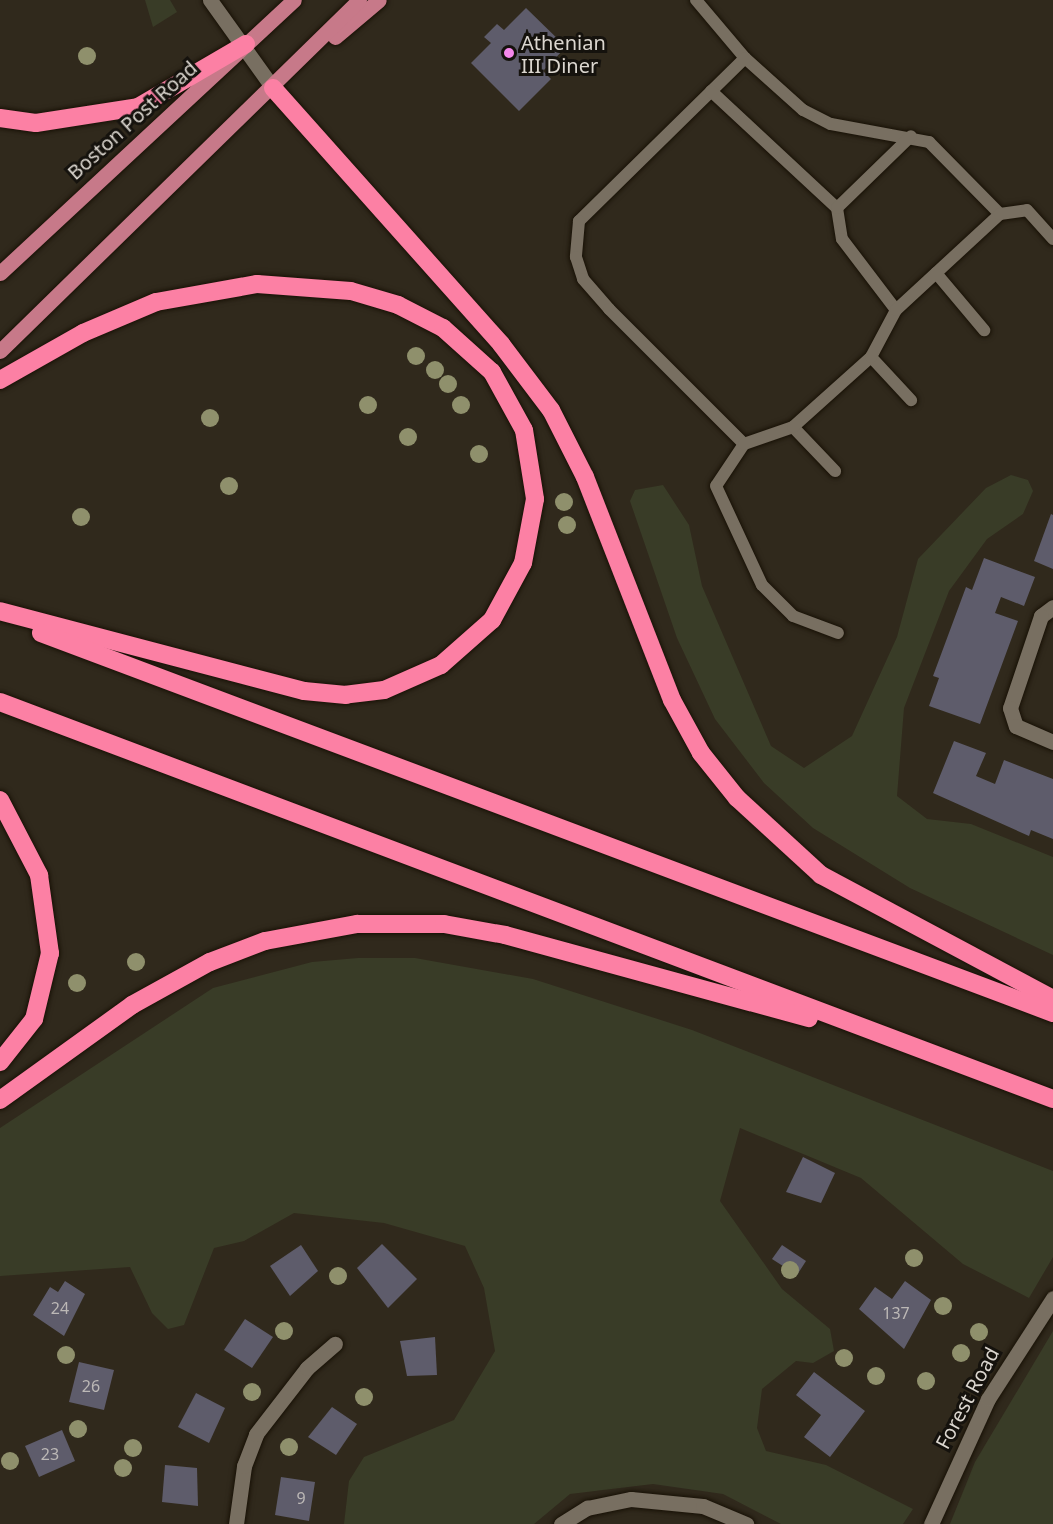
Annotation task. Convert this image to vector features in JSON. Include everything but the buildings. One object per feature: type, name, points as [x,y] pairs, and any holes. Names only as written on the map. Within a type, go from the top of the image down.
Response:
[{"type":"highway","points":[[0,118],[36,123],[138,107],[246,44]]},
{"type":"highway","points":[[273,88],[501,344],[551,410],[585,477],[672,700],[701,753],[736,798],[820,876],[1053,999]]},
{"type":"highway","points":[[0,380],[83,333],[165,300],[257,284],[351,291],[398,305],[443,328],[492,372],[524,430],[535,499],[523,563],[492,620],[441,665],[375,692],[326,694],[284,687],[0,611]]},
{"type":"highway","points":[[0,617],[1053,1013]]},
{"type":"highway","points":[[0,702],[1053,1099]]},
{"type":"highway","points":[[0,800],[39,875],[50,953],[34,1019],[0,1062]]},
{"type":"highway","points":[[0,1100],[132,1005],[210,962],[265,940],[357,924],[444,924],[505,935],[914,1046]]},
{"type":"main road","name":"Boston Post Road","points":[[0,273],[294,0]]},
{"type":"main road","points":[[0,351],[273,88],[359,0]]},
{"type":"main road","points":[[273,88],[379,0]]},
{"type":"street","points":[[210,0],[246,44],[273,88]]},
{"type":"street","points":[[1053,607],[1041,616],[1010,708],[1016,726],[1053,742]]},
{"type":"street","name":"Forest Road","points":[[931,1524],[988,1400],[1053,1298]]},
{"type":"street","points":[[236,1524],[244,1466],[256,1434],[308,1368],[335,1344]]},
{"type":"street","points":[[561,1524],[609,1502],[653,1498],[703,1506],[746,1524]]},
{"type":"lane","points":[[696,0],[746,58],[803,110],[831,124],[910,136],[949,159],[1000,214]]},
{"type":"lane","points":[[744,444],[583,279],[574,241],[579,221],[746,58]]},
{"type":"lane","points":[[711,91],[837,208],[842,239],[896,310]]},
{"type":"lane","points":[[837,208],[910,136]]},
{"type":"lane","points":[[838,633],[793,616],[762,585],[716,486],[744,444],[793,427],[871,357],[896,310],[1000,214],[1027,210],[1053,239]]},
{"type":"lane","points":[[936,273],[984,330]]},
{"type":"lane","points":[[871,357],[911,400]]},
{"type":"lane","points":[[793,427],[836,471]]},
{"type":"green space","points":[[145,0],[170,0],[177,12],[153,27]]},
{"type":"green space","points":[[1011,475],[1028,480],[1033,491],[1023,514],[987,539],[949,591],[904,708],[897,796],[927,819],[971,824],[1053,857],[1053,955],[910,888],[813,828],[764,783],[715,719],[677,638],[630,501],[635,490],[663,485],[689,525],[702,586],[771,746],[804,768],[852,736],[897,637],[918,559],[986,488]]},
{"type":"green space","points":[[358,958],[415,958],[533,979],[692,1030],[1053,1171],[1053,1257],[1029,1298],[963,1264],[861,1178],[740,1128],[720,1201],[782,1289],[830,1329],[834,1351],[813,1363],[796,1361],[762,1389],[757,1428],[766,1451],[826,1465],[913,1509],[903,1524],[781,1524],[723,1494],[653,1484],[570,1494],[534,1524],[344,1524],[349,1481],[364,1457],[454,1420],[495,1351],[484,1288],[465,1246],[384,1223],[294,1213],[244,1241],[214,1248],[184,1325],[168,1329],[152,1313],[130,1267],[0,1276],[0,1128],[213,988],[312,962]]},
{"type":"green space","points":[[1053,1331],[1053,1524],[950,1524],[975,1462]]},
{"type":"place","name":"Athenian III Diner","points":[[509,53]]}]
